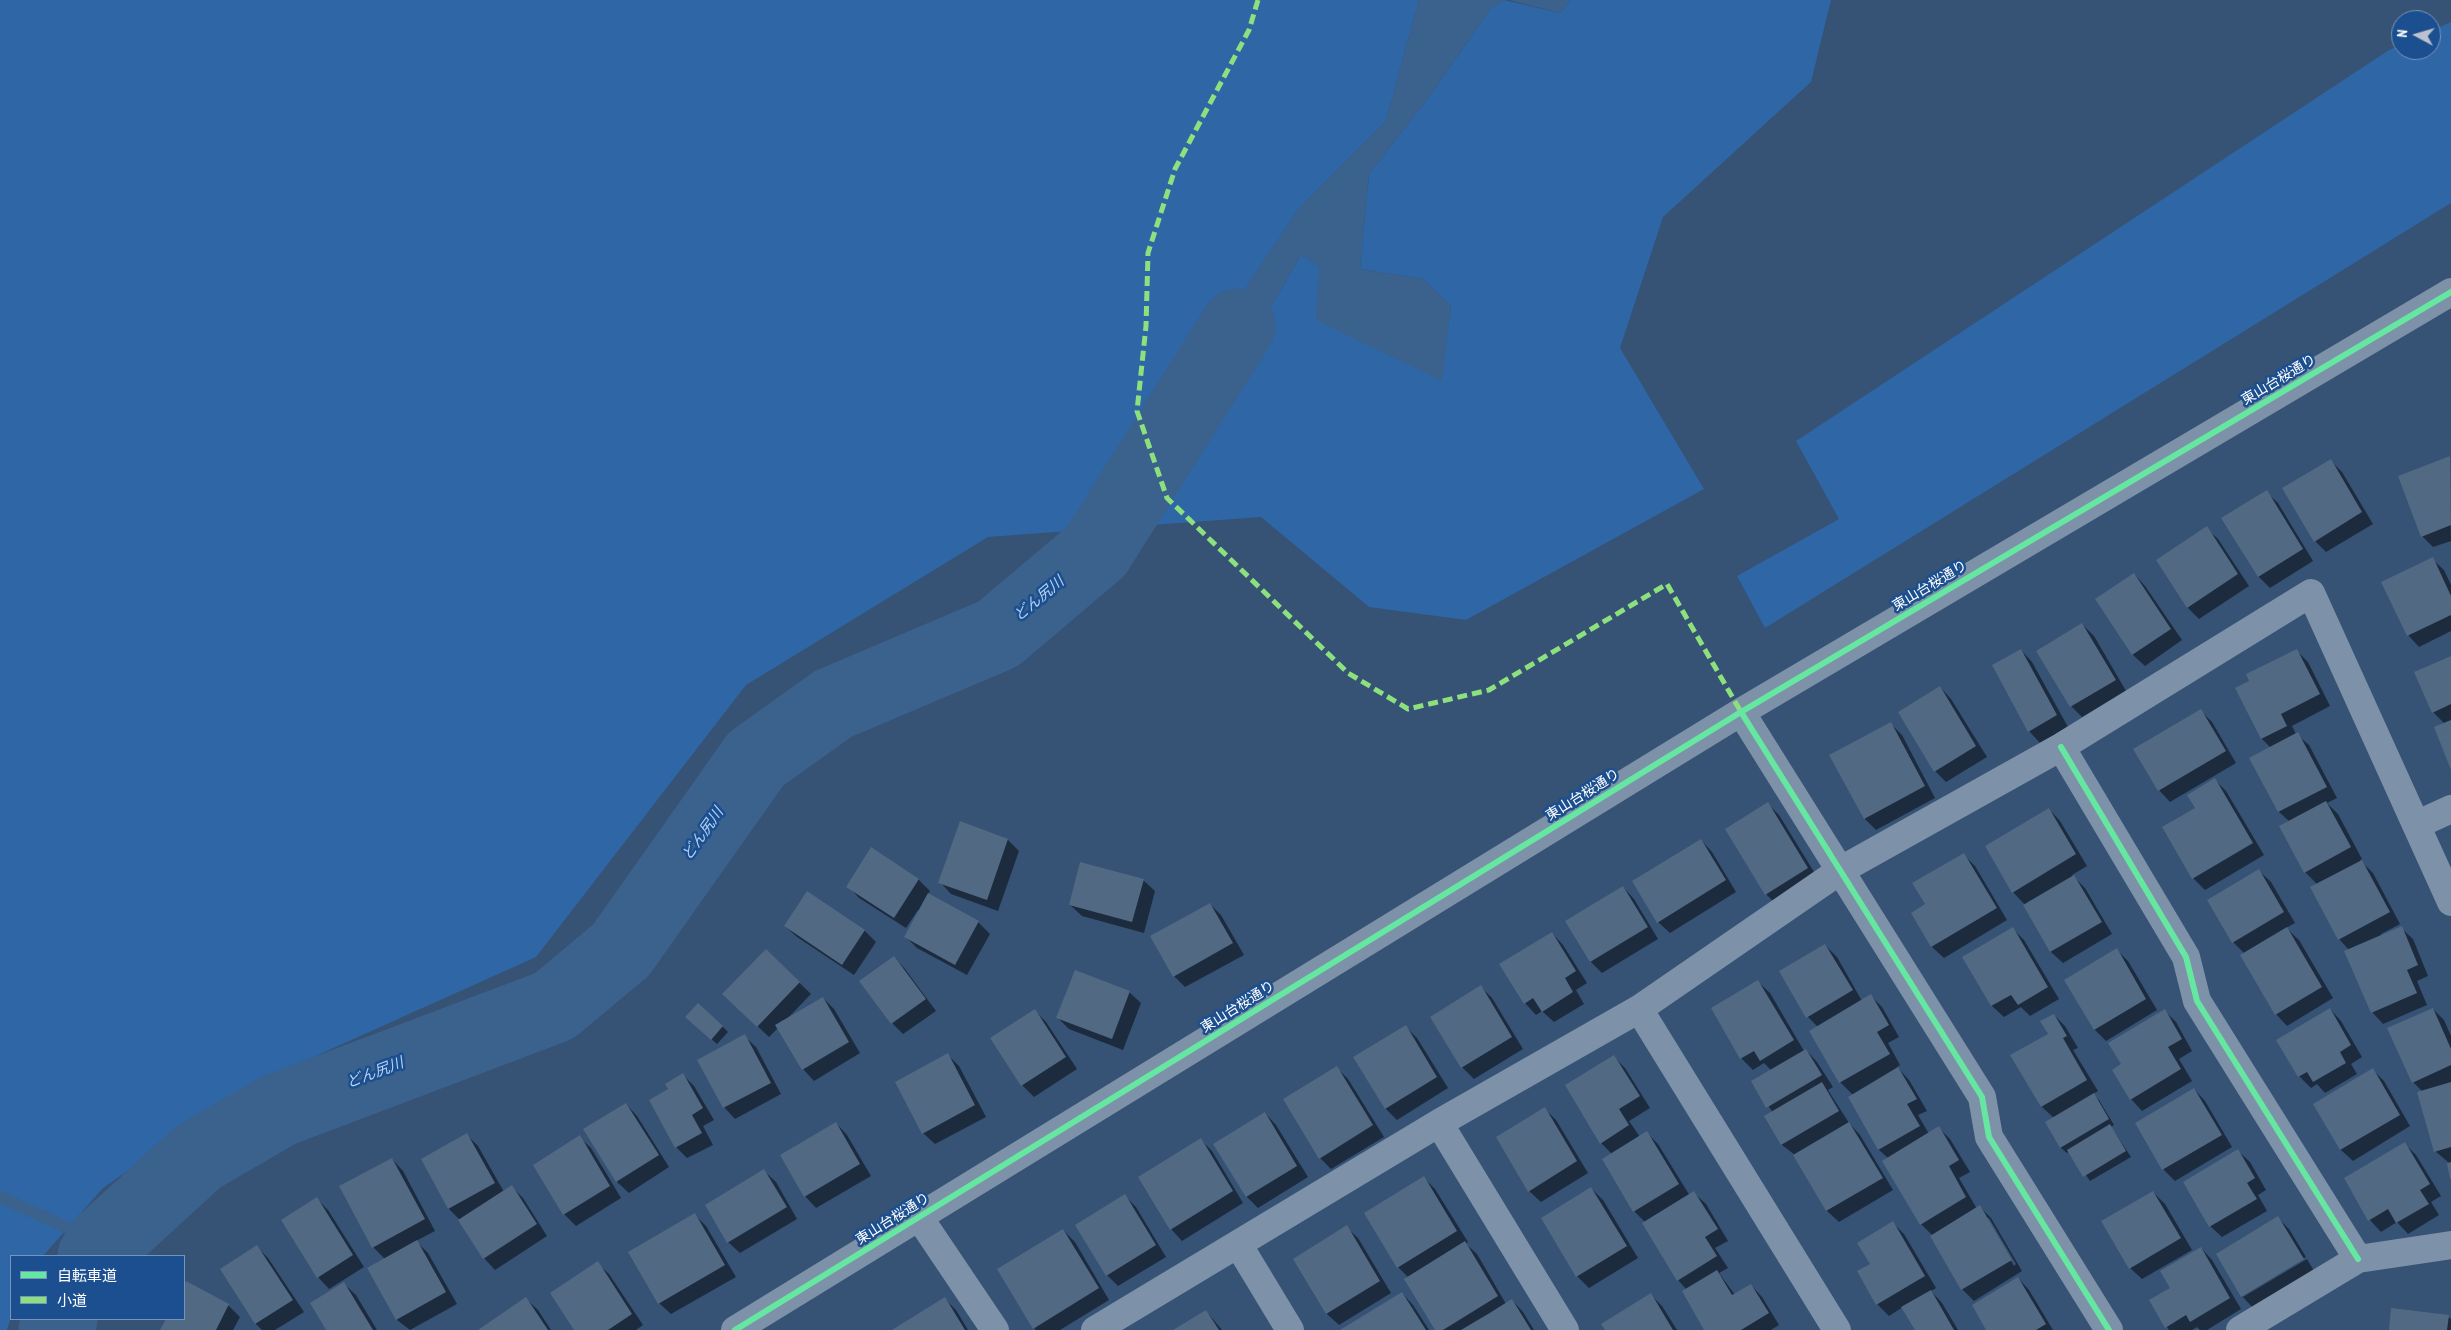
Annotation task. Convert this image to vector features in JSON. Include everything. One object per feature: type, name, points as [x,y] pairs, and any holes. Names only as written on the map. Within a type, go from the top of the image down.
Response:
[{"type":"street","name":"東山台桜通り","points":[[735,1330],[1741,712],[2451,292]]},
{"type":"street","points":[[1095,1330],[1439,1123],[1638,1009],[1841,870],[2061,747],[2311,594],[2451,902]]},
{"type":"street","points":[[1741,712],[1982,1097],[1989,1137],[2109,1330]]},
{"type":"street","points":[[2061,747],[2186,957],[2197,1001],[2358,1259]]},
{"type":"street","points":[[2416,824],[2451,809]]},
{"type":"street","points":[[1638,1009],[1837,1330]]},
{"type":"street","points":[[1439,1123],[1565,1330]]},
{"type":"street","points":[[919,1217],[995,1330]]},
{"type":"street","points":[[1238,1244],[1290,1330]]},
{"type":"street","points":[[2240,1330],[2358,1259],[2451,1245]]},
{"type":"shaded area","points":[[0,0],[1419,0],[1386,121],[1298,210],[1224,321],[1255,334],[1301,255],[1319,266],[1441,381],[1451,306],[1423,279],[1360,269],[1369,174],[1428,98],[1491,8],[1504,0],[1560,13],[1570,0],[1831,0],[1811,82],[1663,217],[1620,348],[1704,489],[1466,620],[1369,607],[1261,517],[988,537],[746,685],[536,957],[249,1086],[103,1188],[44,1255],[10,1255],[10,1320],[7,1330],[0,1330]]},
{"type":"shaded area","points":[[1419,0],[1504,0],[1491,8],[1428,98],[1369,174],[1360,269],[1423,279],[1451,306],[1442,381],[1316,320],[1319,266],[1301,255],[1255,334],[1223,321],[1298,210],[1386,121]]},
{"type":"shaded area","points":[[1509,0],[1570,0],[1560,13]]},
{"type":"shaded area","points":[[2451,22],[2451,203],[1765,628],[1737,576],[1839,519],[1796,441],[2389,50],[2391,49],[2391,60],[2441,60],[2441,26]]},
{"type":"building","points":[[2450,456],[2451,525],[2421,537],[2398,476]]},
{"type":"building","points":[[2331,459],[2362,512],[2314,542],[2282,488]]},
{"type":"building","points":[[2267,490],[2303,549],[2258,577],[2221,518]]},
{"type":"building","points":[[2207,526],[2238,574],[2187,608],[2156,560]]},
{"type":"building","points":[[2433,557],[2451,596],[2451,615],[2407,636],[2381,582]]},
{"type":"building","points":[[2134,573],[2171,629],[2132,655],[2095,599]]},
{"type":"building","points":[[2082,623],[2116,680],[2070,707],[2036,651]]},
{"type":"building","points":[[2021,649],[2057,715],[2028,732],[1992,665]]},
{"type":"building","points":[[2297,649],[2320,694],[2281,714],[2287,726],[2261,739],[2235,688],[2249,681],[2246,674]]},
{"type":"building","points":[[2451,656],[2451,704],[2432,713],[2414,672]]},
{"type":"building","points":[[1940,686],[1976,746],[1934,772],[1898,712]]},
{"type":"building","points":[[2201,709],[2226,751],[2158,791],[2133,749]]},
{"type":"building","points":[[2451,720],[2451,770],[2434,727]]},
{"type":"building","points":[[1891,722],[1925,786],[1864,819],[1829,755]]},
{"type":"building","points":[[2298,732],[2327,787],[2278,812],[2249,758]]},
{"type":"building","points":[[2215,778],[2253,843],[2192,879],[2162,827],[2195,808],[2187,795]]},
{"type":"building","points":[[2326,801],[2351,847],[2304,873],[2279,826]]},
{"type":"building","points":[[1768,802],[1808,868],[1765,895],[1725,829]]},
{"type":"building","points":[[2049,808],[2076,854],[2012,893],[1985,846]]},
{"type":"building","points":[[960,821],[1008,839],[987,900],[938,883]]},
{"type":"building","points":[[1701,839],[1726,880],[1657,923],[1632,881]]},
{"type":"building","points":[[871,847],[919,879],[894,918],[846,887]]},
{"type":"building","points":[[1964,853],[1997,908],[1931,947],[1911,913],[1925,904],[1912,883]]},
{"type":"building","points":[[2362,860],[2390,912],[2338,940],[2310,887]]},
{"type":"building","points":[[1080,862],[1144,879],[1132,922],[1069,905]]},
{"type":"building","points":[[2259,869],[2284,912],[2232,943],[2207,900]]},
{"type":"building","points":[[2074,875],[2102,922],[2050,952],[2023,905]]},
{"type":"building","points":[[1623,886],[1648,927],[1590,962],[1565,921]]},
{"type":"building","points":[[807,891],[865,930],[842,965],[784,926]]},
{"type":"building","points":[[928,893],[979,921],[955,965],[904,937]]},
{"type":"building","points":[[1210,903],[1233,943],[1173,977],[1150,936]]},
{"type":"building","points":[[2402,926],[2418,965],[2407,970],[2417,993],[2371,1013],[2344,951]]},
{"type":"building","points":[[2013,927],[2048,987],[2018,1005],[2011,995],[1991,1006],[1962,957]]},
{"type":"building","points":[[2287,927],[2322,987],[2275,1015],[2240,955]]},
{"type":"building","points":[[1552,932],[1576,971],[1565,978],[1573,992],[1542,1012],[1533,998],[1524,1004],[1499,964]]},
{"type":"building","points":[[1825,944],[1853,990],[1806,1018],[1779,971]]},
{"type":"building","points":[[2117,948],[2146,999],[2094,1030],[2064,980]]},
{"type":"building","points":[[766,949],[800,982],[757,1027],[722,994]]},
{"type":"building","points":[[894,956],[926,999],[891,1024],[859,981]]},
{"type":"building","points":[[1075,970],[1130,991],[1112,1039],[1056,1018]]},
{"type":"building","points":[[1758,980],[1794,1040],[1760,1061],[1754,1051],[1740,1059],[1711,1008]]},
{"type":"building","points":[[1481,985],[1512,1037],[1461,1068],[1430,1017]]},
{"type":"building","points":[[1871,994],[1889,1025],[1877,1032],[1890,1054],[1839,1083],[1809,1031]]},
{"type":"building","points":[[823,997],[849,1042],[802,1070],[775,1025]]},
{"type":"building","points":[[698,1003],[723,1026],[711,1040],[685,1017]]},
{"type":"building","points":[[2330,1008],[2351,1045],[2340,1052],[2346,1063],[2313,1082],[2307,1072],[2298,1077],[2276,1040]]},
{"type":"building","points":[[2433,1008],[2451,1049],[2451,1065],[2412,1083],[2387,1028]]},
{"type":"building","points":[[1035,1009],[1066,1057],[1021,1086],[990,1038]]},
{"type":"building","points":[[2165,1009],[2182,1039],[2168,1047],[2181,1069],[2130,1100],[2112,1070],[2121,1064],[2108,1043]]},
{"type":"building","points":[[2054,1014],[2067,1036],[2063,1038],[2087,1080],[2041,1107],[2010,1055],[2048,1034],[2040,1021]]},
{"type":"building","points":[[1406,1025],[1437,1077],[1385,1109],[1353,1057]]},
{"type":"building","points":[[745,1034],[771,1083],[723,1108],[697,1060]]},
{"type":"building","points":[[1806,1049],[1822,1075],[1766,1108],[1751,1081]]},
{"type":"building","points":[[948,1053],[975,1105],[922,1134],[895,1082]]},
{"type":"building","points":[[1614,1055],[1640,1096],[1619,1109],[1629,1125],[1600,1144],[1565,1085]]},
{"type":"building","points":[[1337,1066],[1373,1125],[1319,1159],[1283,1099]]},
{"type":"building","points":[[1898,1067],[1917,1099],[1907,1104],[1920,1126],[1878,1150],[1848,1097]]},
{"type":"building","points":[[2373,1068],[2400,1115],[2340,1150],[2313,1104]]},
{"type":"building","points":[[683,1073],[703,1108],[692,1115],[702,1133],[675,1148],[649,1100],[668,1089],[665,1084]]},
{"type":"building","points":[[1822,1082],[1839,1111],[1781,1145],[1764,1116]]},
{"type":"building","points":[[2451,1082],[2451,1147],[2434,1152],[2417,1092]]},
{"type":"building","points":[[2194,1088],[2222,1135],[2162,1170],[2135,1123]]},
{"type":"building","points":[[2094,1093],[2109,1119],[2060,1148],[2045,1122]]},
{"type":"building","points":[[626,1103],[659,1155],[616,1182],[583,1129]]},
{"type":"building","points":[[1545,1107],[1577,1161],[1528,1192],[1496,1137]]},
{"type":"building","points":[[1265,1112],[1297,1166],[1246,1197],[1213,1144]]},
{"type":"building","points":[[836,1122],[860,1164],[804,1197],[780,1155]]},
{"type":"building","points":[[1849,1122],[1883,1178],[1826,1211],[1793,1155]]},
{"type":"building","points":[[2110,1124],[2126,1151],[2083,1177],[2067,1150]]},
{"type":"building","points":[[1939,1126],[1959,1160],[1949,1166],[1966,1197],[1920,1225],[1882,1161]]},
{"type":"building","points":[[1647,1131],[1679,1184],[1633,1212],[1602,1159]]},
{"type":"building","points":[[467,1133],[495,1183],[448,1209],[421,1159]]},
{"type":"building","points":[[580,1135],[610,1186],[563,1215],[533,1165]]},
{"type":"building","points":[[1201,1138],[1233,1191],[1170,1230],[1138,1177]]},
{"type":"building","points":[[2405,1142],[2430,1184],[2420,1190],[2429,1204],[2396,1223],[2388,1209],[2368,1221],[2344,1178]]},
{"type":"building","points":[[2238,1149],[2255,1178],[2247,1183],[2257,1199],[2209,1227],[2183,1182]]},
{"type":"building","points":[[392,1158],[425,1219],[372,1248],[339,1186]]},
{"type":"building","points":[[2451,1162],[2451,1179],[2450,1179],[2447,1163]]},
{"type":"building","points":[[764,1169],[787,1207],[727,1243],[705,1205]]},
{"type":"building","points":[[1424,1176],[1457,1231],[1397,1268],[1364,1213]]},
{"type":"building","points":[[512,1185],[537,1224],[483,1259],[458,1220]]},
{"type":"building","points":[[1591,1187],[1627,1246],[1576,1277],[1541,1218]]},
{"type":"building","points":[[1694,1191],[1718,1229],[1705,1237],[1717,1256],[1677,1281],[1642,1223]]},
{"type":"building","points":[[2153,1191],[2181,1238],[2129,1269],[2101,1221]]},
{"type":"building","points":[[1125,1194],[1156,1245],[1106,1276],[1075,1225]]},
{"type":"building","points":[[317,1197],[353,1255],[317,1278],[281,1220]]},
{"type":"building","points":[[1980,1205],[2012,1260],[1961,1290],[1930,1236]]},
{"type":"building","points":[[695,1213],[725,1265],[658,1304],[628,1252]]},
{"type":"building","points":[[2278,1216],[2304,1259],[2241,1297],[2216,1254]]},
{"type":"building","points":[[1893,1221],[1925,1276],[1876,1305],[1857,1271],[1870,1264],[1857,1243]]},
{"type":"building","points":[[1347,1225],[1380,1281],[1326,1314],[1293,1259]]},
{"type":"building","points":[[1063,1229],[1099,1288],[1033,1329],[997,1269]]},
{"type":"building","points":[[417,1240],[446,1292],[396,1320],[367,1268]]},
{"type":"building","points":[[1465,1241],[1498,1296],[1443,1330],[1435,1330],[1404,1279]]},
{"type":"building","points":[[257,1245],[293,1300],[255,1324],[220,1269]]},
{"type":"building","points":[[2201,1247],[2230,1298],[2190,1322],[2186,1315],[2165,1328],[2149,1300],[2170,1288],[2160,1271]]},
{"type":"building","points":[[598,1261],[632,1314],[608,1330],[574,1330],[550,1293]]},
{"type":"building","points":[[1717,1270],[1732,1295],[1751,1284],[1769,1313],[1741,1330],[1704,1330],[1682,1291]]},
{"type":"building","points":[[2018,1277],[2046,1324],[2036,1330],[1986,1330],[1972,1305]]},
{"type":"building","points":[[186,1281],[229,1304],[216,1330],[160,1330],[165,1320],[185,1320]]},
{"type":"building","points":[[344,1282],[373,1330],[326,1330],[310,1303]]},
{"type":"building","points":[[1931,1290],[1954,1330],[1915,1330],[1901,1307]]},
{"type":"building","points":[[1402,1292],[1426,1330],[1340,1330]]},
{"type":"building","points":[[1651,1293],[1673,1330],[1605,1330],[1601,1324]]},
{"type":"building","points":[[526,1297],[548,1330],[478,1330]]},
{"type":"building","points":[[945,1297],[965,1330],[892,1330]]},
{"type":"building","points":[[1512,1299],[1531,1330],[1461,1330],[1488,1314]]},
{"type":"building","points":[[2391,1308],[2449,1315],[2447,1330],[2389,1330]]},
{"type":"building","points":[[1206,1310],[1219,1330],[1173,1330]]},
{"type":"waterway","name":"どん尻川","points":[[96,1255],[103,1244],[198,1157],[279,1110],[554,1006],[621,950],[756,759],[833,704],[998,634],[1096,551],[1238,326]]},
{"type":"waterway","points":[[0,1197],[103,1244]]},
{"type":"waterway","name":"どん尻川","points":[[56,1330],[60,1320]]},
{"type":"marked path","points":[[1258,0],[1249,30],[1175,169],[1148,253],[1146,326],[1137,411],[1167,498],[1348,673],[1408,709],[1489,690],[1667,584],[1741,712]]},
{"type":"cycle path","points":[[735,1330],[1741,712],[2451,292]]},
{"type":"cycle path","points":[[1741,712],[1982,1097],[1989,1137],[2109,1330]]},
{"type":"cycle path","points":[[2061,747],[2186,957],[2197,1001],[2358,1259]]}]
